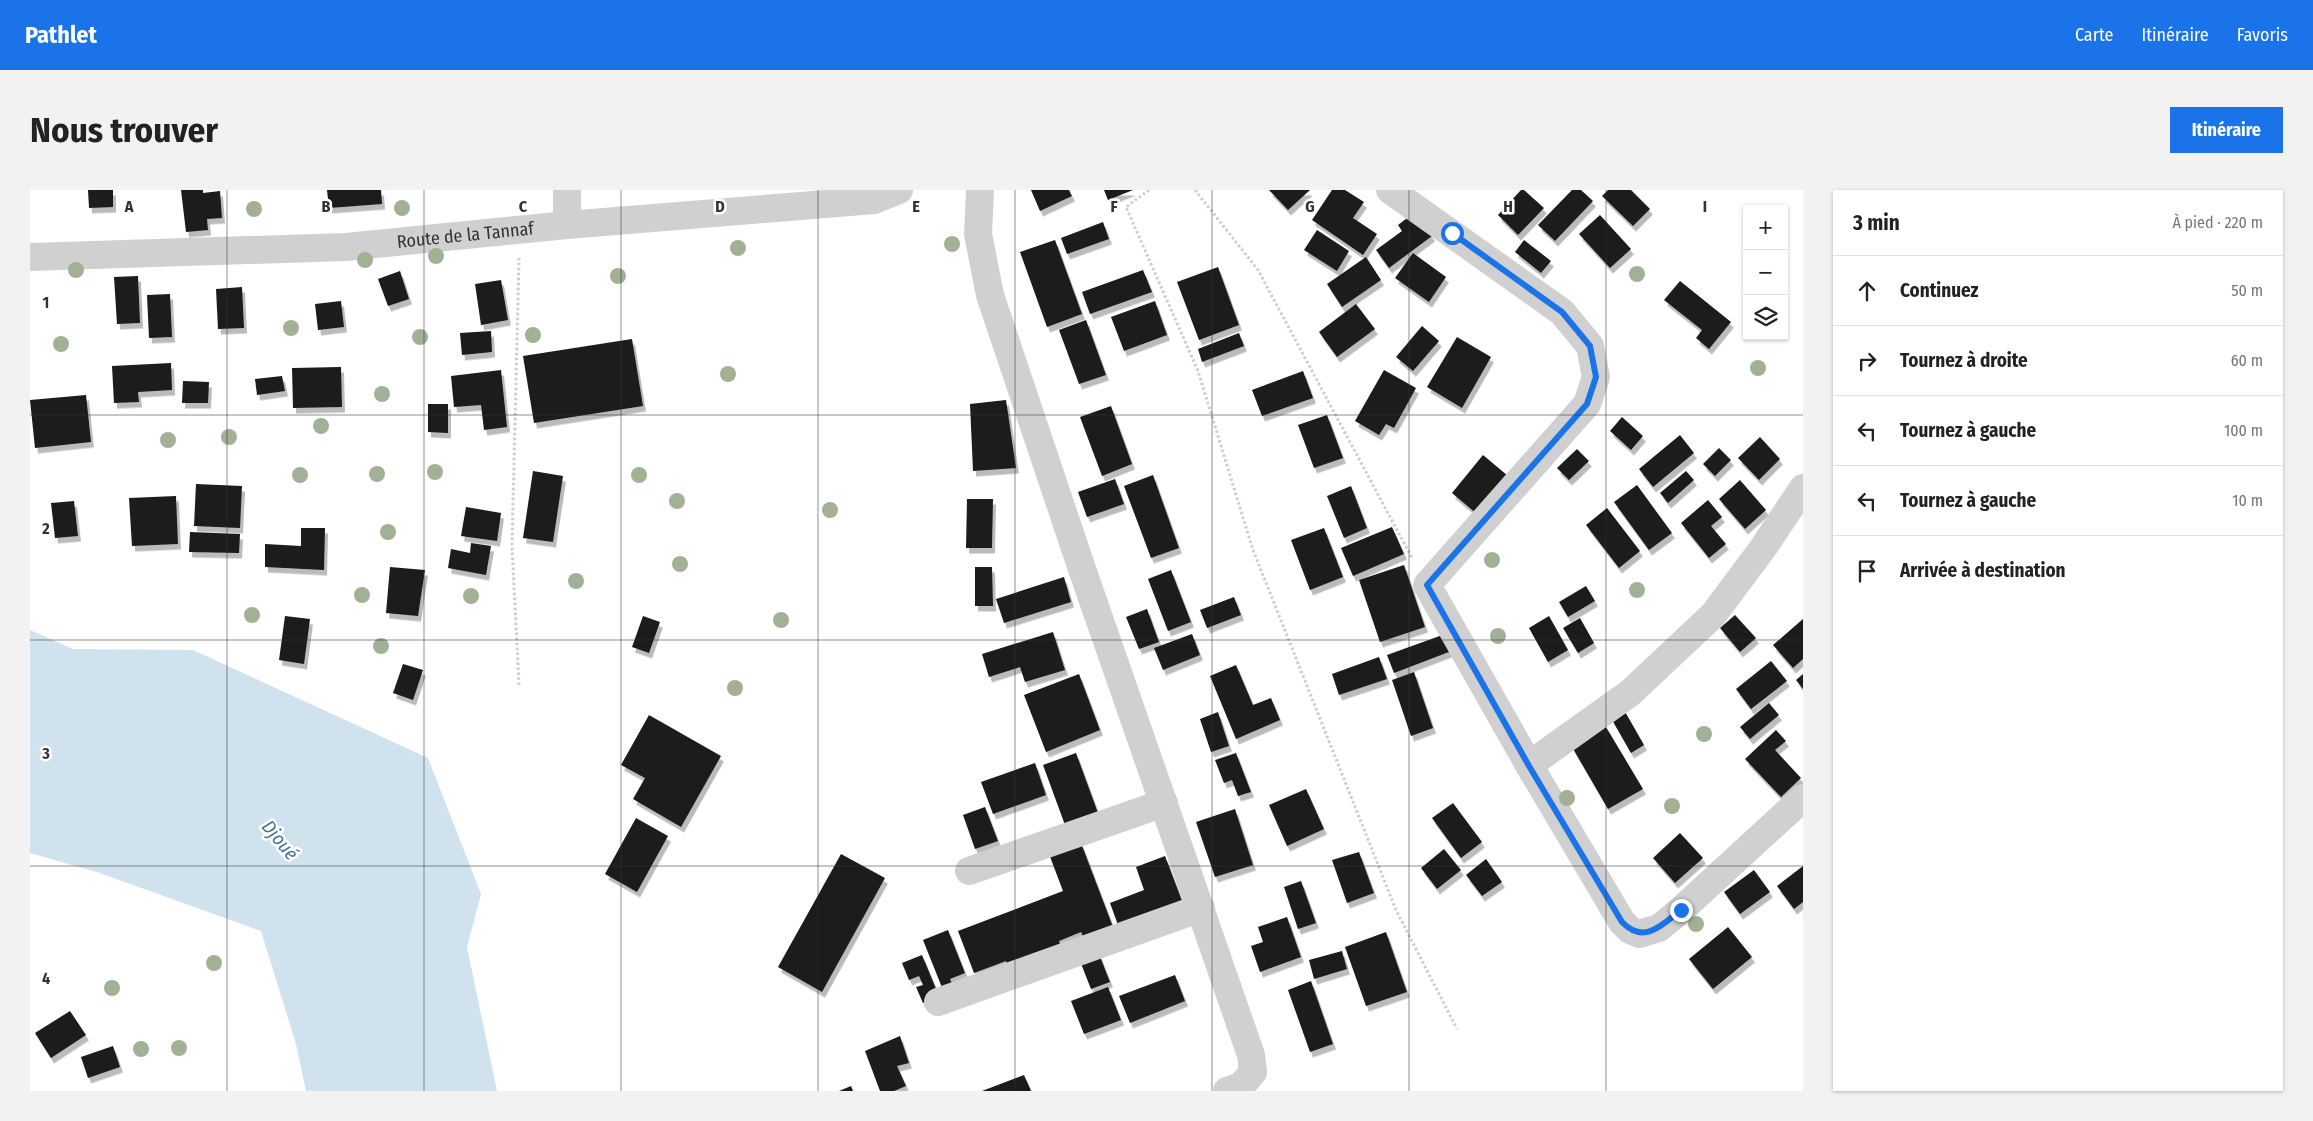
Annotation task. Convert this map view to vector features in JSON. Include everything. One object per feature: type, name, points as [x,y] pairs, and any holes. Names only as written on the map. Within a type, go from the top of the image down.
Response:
[{"type":"street","points":[[567,190],[567,225]]},
{"type":"street","name":"Route de la Tannaf","points":[[30,257],[346,247],[567,225],[874,200],[899,190]]},
{"type":"street","points":[[980,190],[978,234],[990,295],[1082,569],[1201,908],[1250,1055],[1253,1072],[1241,1086],[1227,1091]]},
{"type":"street","points":[[1390,190],[1562,312],[1590,346],[1596,377],[1587,404],[1427,585],[1529,766],[1622,922],[1630,930],[1639,934],[1659,928],[1803,798]]},
{"type":"street","points":[[1529,766],[1630,693],[1713,615],[1763,548],[1803,488]]},
{"type":"street","points":[[969,871],[1164,803]]},
{"type":"street","points":[[938,1002],[1201,908]]},
{"type":"path","points":[[1150,190],[1126,207],[1198,371],[1253,550],[1396,910],[1457,1029]]},
{"type":"path","points":[[1195,190],[1258,270],[1427,585]]},
{"type":"path","points":[[518,685],[512,546],[520,231]]},
{"type":"water","name":"Djoué","points":[[30,630],[73,649],[193,650],[428,758],[481,894],[467,947],[497,1091],[306,1091],[296,1044],[261,931],[100,873],[30,853]]},
{"type":"building","points":[[88,190],[113,190],[113,207],[89,208]]},
{"type":"building","points":[[181,190],[203,190],[203,193],[220,191],[222,218],[207,219],[208,230],[186,232]]},
{"type":"building","points":[[327,190],[381,190],[382,204],[329,208]]},
{"type":"building","points":[[1031,190],[1069,190],[1072,196],[1040,211]]},
{"type":"building","points":[[1104,190],[1133,190],[1108,200]]},
{"type":"building","points":[[1269,190],[1310,190],[1288,210]]},
{"type":"building","points":[[1332,190],[1345,190],[1364,202],[1353,218],[1377,234],[1363,255],[1312,220]]},
{"type":"building","points":[[1521,190],[1524,190],[1544,208],[1518,235],[1498,215]]},
{"type":"building","points":[[1572,190],[1581,190],[1593,201],[1555,241],[1538,225]]},
{"type":"building","points":[[1608,190],[1631,190],[1650,209],[1633,226],[1602,196]]},
{"type":"building","points":[[1415,212],[1432,236],[1389,268],[1376,250],[1402,231],[1398,225]]},
{"type":"building","points":[[1600,215],[1631,249],[1610,268],[1579,234]]},
{"type":"building","points":[[1103,222],[1109,239],[1067,254],[1061,238]]},
{"type":"building","points":[[1317,230],[1349,251],[1337,271],[1304,250]]},
{"type":"building","points":[[1055,240],[1082,314],[1047,327],[1020,252]]},
{"type":"building","points":[[1524,240],[1551,261],[1541,273],[1515,252]]},
{"type":"building","points":[[1413,253],[1446,277],[1429,302],[1395,278]]},
{"type":"building","points":[[1366,257],[1381,280],[1342,307],[1327,284]]},
{"type":"building","points":[[1218,267],[1239,325],[1199,340],[1177,282]]},
{"type":"building","points":[[1143,270],[1152,292],[1090,314],[1082,292]]},
{"type":"building","points":[[400,271],[409,299],[388,306],[378,279]]},
{"type":"building","points":[[138,276],[140,323],[117,324],[114,277]]},
{"type":"building","points":[[501,280],[508,320],[481,325],[475,284]]},
{"type":"building","points":[[1680,281],[1731,322],[1709,349],[1696,338],[1702,330],[1664,300]]},
{"type":"building","points":[[242,287],[244,328],[218,329],[216,289]]},
{"type":"building","points":[[170,294],[172,337],[149,338],[147,295]]},
{"type":"building","points":[[341,301],[344,327],[318,330],[315,304]]},
{"type":"building","points":[[1155,301],[1167,335],[1124,351],[1111,317]]},
{"type":"building","points":[[1356,304],[1375,329],[1337,357],[1319,332]]},
{"type":"building","points":[[1086,320],[1106,375],[1079,384],[1059,330]]},
{"type":"building","points":[[1422,326],[1439,341],[1413,371],[1396,357]]},
{"type":"building","points":[[491,331],[492,352],[462,355],[460,333]]},
{"type":"building","points":[[1239,333],[1244,346],[1202,362],[1198,349]]},
{"type":"building","points":[[1457,337],[1491,357],[1462,408],[1427,387]]},
{"type":"building","points":[[632,339],[643,406],[534,423],[523,356]]},
{"type":"building","points":[[171,363],[172,390],[138,392],[139,402],[114,403],[112,366]]},
{"type":"building","points":[[341,367],[342,407],[293,408],[292,368]]},
{"type":"building","points":[[501,370],[507,427],[484,430],[481,405],[454,407],[451,376]]},
{"type":"building","points":[[1384,370],[1416,388],[1394,428],[1386,424],[1379,435],[1355,421]]},
{"type":"building","points":[[1303,371],[1313,398],[1262,416],[1252,390]]},
{"type":"building","points":[[282,376],[285,391],[257,395],[255,379]]},
{"type":"building","points":[[183,381],[209,382],[208,403],[182,403]]},
{"type":"building","points":[[86,395],[91,442],[35,448],[30,400]]},
{"type":"building","points":[[1006,400],[1016,468],[973,471],[970,404]]},
{"type":"building","points":[[428,404],[448,404],[448,433],[428,432]]},
{"type":"building","points":[[1111,406],[1132,464],[1102,476],[1080,417]]},
{"type":"building","points":[[1327,415],[1343,458],[1314,468],[1298,425]]},
{"type":"building","points":[[1622,417],[1643,436],[1631,450],[1610,431]]},
{"type":"building","points":[[1680,435],[1694,453],[1653,487],[1639,469]]},
{"type":"building","points":[[1760,437],[1780,459],[1759,480],[1738,458]]},
{"type":"building","points":[[1719,448],[1731,460],[1715,476],[1703,464]]},
{"type":"building","points":[[1577,449],[1589,461],[1569,480],[1557,468]]},
{"type":"building","points":[[1483,455],[1508,476],[1477,514],[1452,493]]},
{"type":"building","points":[[533,471],[563,476],[553,542],[523,538]]},
{"type":"building","points":[[1686,471],[1694,480],[1668,503],[1660,493]]},
{"type":"building","points":[[1153,475],[1179,548],[1151,558],[1124,486]]},
{"type":"building","points":[[1115,479],[1124,504],[1087,517],[1078,492]]},
{"type":"building","points":[[1740,480],[1766,510],[1745,529],[1719,499]]},
{"type":"building","points":[[196,484],[242,486],[240,528],[194,526]]},
{"type":"building","points":[[1637,485],[1672,533],[1649,550],[1614,502]]},
{"type":"building","points":[[1351,486],[1367,528],[1344,538],[1327,496]]},
{"type":"building","points":[[176,496],[178,544],[132,546],[129,498]]},
{"type":"building","points":[[967,499],[993,499],[992,548],[966,548]]},
{"type":"building","points":[[1708,500],[1722,517],[1711,526],[1726,544],[1709,558],[1681,523]]},
{"type":"building","points":[[74,501],[78,536],[55,538],[51,503]]},
{"type":"building","points":[[466,507],[501,513],[497,541],[461,536]]},
{"type":"building","points":[[1607,508],[1640,551],[1619,568],[1586,525]]},
{"type":"building","points":[[1392,527],[1404,554],[1353,576],[1341,548]]},
{"type":"building","points":[[301,528],[325,528],[324,570],[265,567],[265,544],[301,546]]},
{"type":"building","points":[[1324,528],[1343,577],[1310,590],[1291,540]]},
{"type":"building","points":[[190,532],[240,534],[239,553],[189,552]]},
{"type":"building","points":[[471,543],[491,546],[486,575],[448,568],[451,549],[470,553]]},
{"type":"building","points":[[1404,565],[1425,627],[1380,642],[1359,580]]},
{"type":"building","points":[[390,567],[425,570],[418,616],[386,613]]},
{"type":"building","points":[[975,567],[992,567],[993,606],[975,606]]},
{"type":"building","points":[[1171,570],[1191,622],[1168,631],[1148,579]]},
{"type":"building","points":[[1064,577],[1071,602],[1004,623],[996,599]]},
{"type":"building","points":[[1586,586],[1595,601],[1568,617],[1559,602]]},
{"type":"building","points":[[1234,597],[1241,615],[1207,628],[1200,610]]},
{"type":"building","points":[[1147,609],[1159,642],[1139,649],[1126,617]]},
{"type":"building","points":[[1735,615],[1756,638],[1740,652],[1720,628]]},
{"type":"building","points":[[285,616],[310,619],[304,664],[279,660]]},
{"type":"building","points":[[643,616],[660,622],[649,653],[632,647]]},
{"type":"building","points":[[1549,616],[1568,650],[1548,662],[1529,628]]},
{"type":"building","points":[[1580,618],[1594,643],[1578,653],[1563,628]]},
{"type":"building","points":[[1803,619],[1803,659],[1793,668],[1773,645]]},
{"type":"building","points":[[1053,632],[1065,670],[1025,682],[1020,667],[989,677],[982,654]]},
{"type":"building","points":[[1448,633],[1454,650],[1394,673],[1387,655]]},
{"type":"building","points":[[1192,634],[1200,655],[1163,670],[1154,648]]},
{"type":"building","points":[[1379,657],[1387,679],[1339,695],[1332,674]]},
{"type":"building","points":[[1771,661],[1787,681],[1751,709],[1736,689]]},
{"type":"building","points":[[403,664],[423,670],[413,700],[393,693]]},
{"type":"building","points":[[1236,665],[1253,705],[1271,698],[1280,720],[1236,739],[1210,676]]},
{"type":"building","points":[[1414,672],[1433,728],[1411,736],[1392,680]]},
{"type":"building","points":[[1079,674],[1100,730],[1046,752],[1024,695]]},
{"type":"building","points":[[1803,674],[1803,689],[1796,680]]},
{"type":"building","points":[[1769,703],[1779,715],[1750,739],[1740,727]]},
{"type":"building","points":[[1624,710],[1644,745],[1631,753],[1611,718]]},
{"type":"building","points":[[1218,712],[1229,746],[1211,752],[1200,719]]},
{"type":"building","points":[[649,715],[721,756],[681,827],[633,799],[645,778],[621,765]]},
{"type":"building","points":[[1606,727],[1643,789],[1608,809],[1572,747]]},
{"type":"building","points":[[1776,730],[1786,741],[1775,750],[1801,778],[1781,797],[1745,759]]},
{"type":"building","points":[[1076,753],[1098,813],[1065,825],[1043,765]]},
{"type":"building","points":[[1236,753],[1251,792],[1238,796],[1232,780],[1224,783],[1215,760]]},
{"type":"building","points":[[1035,763],[1046,795],[993,814],[981,782]]},
{"type":"building","points":[[1306,789],[1324,829],[1287,846],[1269,805]]},
{"type":"building","points":[[1453,803],[1482,842],[1461,858],[1432,818]]},
{"type":"building","points":[[985,807],[998,841],[975,849],[963,815]]},
{"type":"building","points":[[1235,809],[1253,865],[1215,877],[1196,822]]},
{"type":"building","points":[[636,818],[668,836],[637,892],[605,874]]},
{"type":"building","points":[[1680,833],[1703,858],[1675,883],[1653,858]]},
{"type":"building","points":[[1081,843],[1113,927],[1084,938],[1081,932],[1059,941],[1061,947],[1008,967],[1006,961],[974,973],[958,931],[1063,891],[1049,854]]},
{"type":"building","points":[[1444,849],[1461,870],[1437,889],[1421,868]]},
{"type":"building","points":[[1359,852],[1374,893],[1347,903],[1332,860]]},
{"type":"building","points":[[841,854],[885,878],[822,992],[778,967]]},
{"type":"building","points":[[1165,856],[1182,901],[1118,925],[1110,903],[1144,890],[1136,867]]},
{"type":"building","points":[[1486,859],[1502,882],[1482,896],[1466,875]]},
{"type":"building","points":[[1803,866],[1803,902],[1794,909],[1777,886]]},
{"type":"building","points":[[1754,870],[1770,892],[1740,914],[1724,892]]},
{"type":"building","points":[[1301,881],[1316,923],[1298,929],[1284,887]]},
{"type":"building","points":[[1287,917],[1301,957],[1260,972],[1251,946],[1263,942],[1258,927]]},
{"type":"building","points":[[1728,927],[1752,957],[1713,989],[1689,959]]},
{"type":"building","points":[[948,930],[965,973],[950,979],[953,986],[943,990],[923,940]]},
{"type":"building","points":[[1386,932],[1407,992],[1366,1006],[1345,947]]},
{"type":"building","points":[[1097,949],[1110,982],[1091,989],[1078,956]]},
{"type":"building","points":[[1342,951],[1347,969],[1314,979],[1309,960]]},
{"type":"building","points":[[922,955],[939,996],[923,1003],[916,987],[923,985],[919,976],[909,980],[902,963]]},
{"type":"building","points":[[1175,975],[1185,1001],[1130,1023],[1119,996]]},
{"type":"building","points":[[1311,981],[1333,1044],[1310,1052],[1288,990]]},
{"type":"building","points":[[1108,987],[1121,1020],[1084,1034],[1071,1001]]},
{"type":"building","points":[[70,1011],[86,1035],[51,1058],[35,1033]]},
{"type":"building","points":[[900,1036],[909,1063],[897,1066],[906,1086],[894,1091],[880,1091],[865,1051]]},
{"type":"building","points":[[113,1046],[120,1067],[88,1078],[81,1057]]},
{"type":"building","points":[[1024,1075],[1031,1091],[982,1091]]},
{"type":"building","points":[[851,1086],[853,1091],[839,1091]]},
{"type":"route","points":[[1452,233],[1562,312],[1590,346],[1596,377],[1587,404],[1427,585],[1529,766],[1622,922],[1630,930],[1639,934],[1659,928],[1681,910]]}]
